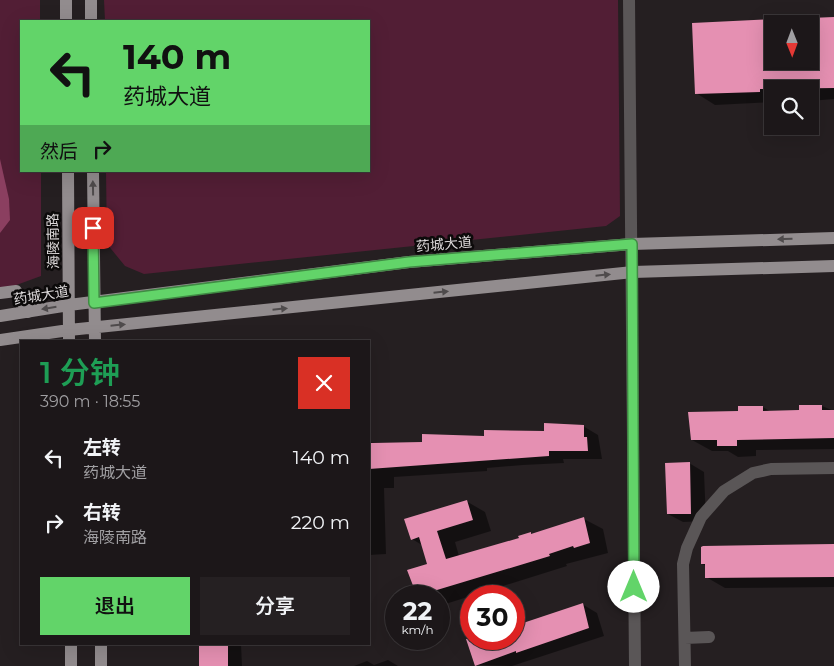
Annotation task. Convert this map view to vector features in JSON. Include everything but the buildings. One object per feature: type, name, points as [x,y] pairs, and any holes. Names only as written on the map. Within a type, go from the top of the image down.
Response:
[{"type":"main road","points":[[66,0],[66,20]]},
{"type":"main road","points":[[91,0],[91,20]]},
{"type":"main road","name":"海陵南路","points":[[68,172],[69,336]]},
{"type":"main road","points":[[92,172],[94,340]]},
{"type":"main road","name":"药城大道","points":[[0,316],[69,305],[409,262],[632,244],[834,238]]},
{"type":"main road","points":[[0,340],[69,336],[94,328],[633,272],[834,266]]},
{"type":"main road","points":[[0,293],[16,290],[28,312]]},
{"type":"main road","points":[[71,645],[72,666]]},
{"type":"main road","points":[[100,645],[101,666]]},
{"type":"street","points":[[629,0],[633,272],[635,666]]},
{"type":"street","points":[[685,666],[683,564],[693,532],[712,503],[738,481],[753,473],[771,469],[834,468]]},
{"type":"street","points":[[685,638],[709,637]]},
{"type":"shaded area","points":[[0,0],[40,0],[40,20],[20,20],[20,172],[41,172],[41,276],[0,291]]},
{"type":"shaded area","points":[[104,0],[618,0],[620,216],[606,226],[144,274],[125,266],[107,244],[106,172],[370,172],[370,20],[105,20]]},
{"type":"shaded area","points":[[0,159],[9,199],[10,220],[0,233]]},
{"type":"route","points":[[93,228],[94,303],[409,262],[632,244],[634,587]]}]
